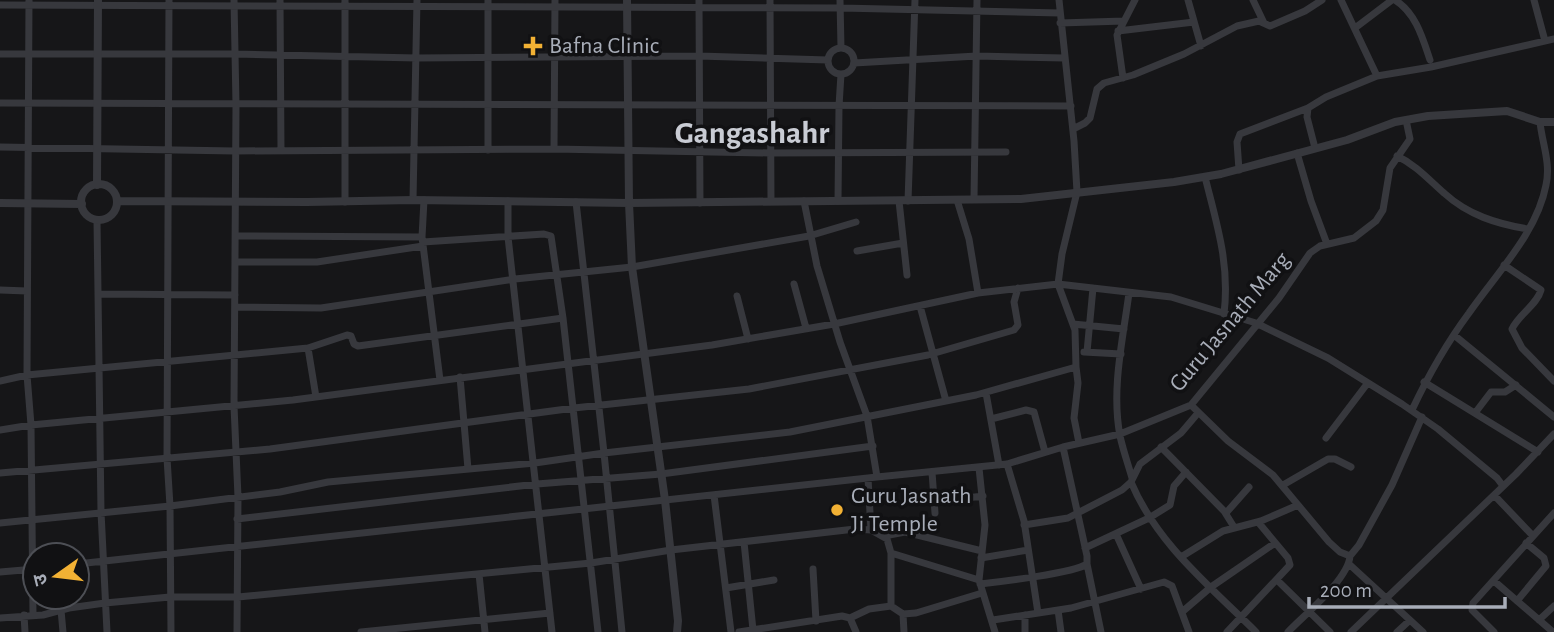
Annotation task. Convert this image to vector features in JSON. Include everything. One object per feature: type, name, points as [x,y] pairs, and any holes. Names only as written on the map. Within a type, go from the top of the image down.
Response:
[{"type":"street","points":[[974,199],[977,0]]},
{"type":"street","points":[[1059,0],[1077,192],[1062,254],[1058,284],[1073,324],[1077,351],[1078,383],[1073,414],[1079,443]]},
{"type":"street","points":[[1123,78],[1118,31],[1135,0]]},
{"type":"street","points":[[1188,0],[1201,46]]},
{"type":"street","points":[[1253,0],[1265,23]]},
{"type":"street","points":[[1073,129],[1090,118],[1099,85],[1201,46],[1237,26],[1254,21],[1270,26],[1305,11],[1322,0]]},
{"type":"street","points":[[1341,0],[1377,76]]},
{"type":"street","points":[[1355,28],[1394,0],[1403,5],[1417,24],[1430,61]]},
{"type":"street","points":[[1534,0],[1545,41]]},
{"type":"street","points":[[0,5],[98,2],[915,4],[1060,13]]},
{"type":"street","points":[[97,185],[98,2]]},
{"type":"street","points":[[29,3],[27,375],[33,541]]},
{"type":"street","points":[[169,3],[167,458],[171,632]]},
{"type":"street","points":[[234,3],[237,632]]},
{"type":"street","points":[[280,3],[281,150]]},
{"type":"street","points":[[345,3],[345,202]]},
{"type":"street","points":[[414,200],[417,3]]},
{"type":"street","points":[[554,149],[555,3]]},
{"type":"street","points":[[627,3],[632,267],[665,500],[677,632]]},
{"type":"street","points":[[488,4],[488,150]]},
{"type":"street","points":[[699,4],[700,202]]},
{"type":"street","points":[[771,4],[771,201]]},
{"type":"street","points":[[841,4],[841,48]]},
{"type":"street","points":[[907,275],[903,243],[903,201],[909,152],[915,4]]},
{"type":"street","points":[[1060,23],[1124,21]]},
{"type":"street","points":[[1118,31],[1194,22]]},
{"type":"street","points":[[1238,170],[1237,142],[1240,134],[1308,108],[1326,97],[1377,76],[1431,67],[1554,39]]},
{"type":"street","points":[[841,48],[851,52],[854,62],[850,71],[841,74],[831,68],[828,60],[832,52],[841,48]]},
{"type":"street","points":[[0,54],[236,54],[417,58],[699,56],[828,60]]},
{"type":"street","points":[[854,62],[976,56],[1064,58]]},
{"type":"street","points":[[838,201],[841,74]]},
{"type":"street","points":[[0,103],[415,106],[699,104],[975,108],[1070,106]]},
{"type":"street","points":[[1308,108],[1307,117],[1315,148]]},
{"type":"street","points":[[117,201],[414,200],[629,203],[1027,199],[1205,177],[1347,140],[1406,120],[1507,111],[1540,122],[1554,122]]},
{"type":"street","name":"Guru Jasnath Marg","points":[[91,563],[872,477],[979,468],[1120,435],[1191,405],[1279,298],[1310,253],[1320,246],[1354,238],[1376,221],[1383,210],[1390,168],[1410,139],[1406,120]]},
{"type":"street","points":[[1412,410],[1424,382],[1539,209],[1546,185],[1550,153],[1540,122]]},
{"type":"street","points":[[0,148],[554,149],[974,154],[1006,152]]},
{"type":"street","points":[[1297,153],[1311,201],[1328,244]]},
{"type":"street","points":[[1397,156],[1412,164],[1449,198],[1483,218],[1528,229]]},
{"type":"street","points":[[1205,177],[1225,261],[1227,287],[1224,314]]},
{"type":"street","points":[[97,185],[108,187],[116,195],[117,201],[112,215],[97,220],[86,215],[82,204],[84,193],[97,185]]},
{"type":"street","points":[[957,200],[969,239],[978,293]]},
{"type":"street","points":[[424,201],[423,242],[440,380]]},
{"type":"street","points":[[508,201],[508,237],[515,279],[552,632]]},
{"type":"street","points":[[804,201],[810,236],[834,324],[867,416],[873,446],[871,530]]},
{"type":"street","points":[[576,202],[621,632]]},
{"type":"street","points":[[0,203],[82,204]]},
{"type":"street","points":[[97,220],[100,512],[107,632]]},
{"type":"street","points":[[236,307],[311,309],[515,279],[632,267],[810,236],[856,222]]},
{"type":"street","points":[[236,236],[423,242],[548,234],[552,240],[558,274],[598,632]]},
{"type":"street","points":[[236,262],[317,262],[423,242]]},
{"type":"street","points":[[857,251],[903,243]]},
{"type":"street","points":[[1504,265],[1541,290],[1512,329],[1519,344],[1554,381]]},
{"type":"street","points":[[0,430],[316,397],[644,354],[834,324],[978,293],[1058,284],[1171,298],[1256,323],[1328,358],[1412,410],[1497,478],[1503,486]]},
{"type":"street","points":[[794,285],[806,328]]},
{"type":"street","points":[[0,473],[235,450],[270,449],[574,408],[748,389],[849,371],[933,354],[1014,330],[1018,324],[1014,302],[1018,288]]},
{"type":"street","points":[[1087,352],[1093,288]]},
{"type":"street","points":[[0,290],[27,291]]},
{"type":"street","points":[[1129,293],[1117,398],[1120,435],[1131,480],[1149,518],[1181,557],[1256,632]]},
{"type":"street","points":[[99,294],[236,295]]},
{"type":"street","points":[[737,296],[748,339]]},
{"type":"street","points":[[920,306],[946,401]]},
{"type":"street","points":[[0,381],[27,375],[308,348],[347,335],[358,346],[563,318]]},
{"type":"street","points":[[1073,324],[1124,329]]},
{"type":"street","points":[[1454,335],[1554,417]]},
{"type":"street","points":[[308,348],[316,397]]},
{"type":"street","points":[[1077,351],[1121,354]]},
{"type":"street","points":[[0,523],[170,506],[328,482],[535,463],[790,432],[986,393],[1076,367]]},
{"type":"street","points":[[460,377],[468,469]]},
{"type":"street","points":[[1424,382],[1538,452]]},
{"type":"street","points":[[1326,439],[1367,384]]},
{"type":"street","points":[[1475,413],[1491,392],[1505,392],[1516,385]]},
{"type":"street","points":[[986,393],[1003,464],[1024,525],[1038,613]]},
{"type":"street","points":[[1191,405],[1228,441],[1257,461],[1283,485],[1329,542],[1423,632]]},
{"type":"street","points":[[991,419],[1026,410],[1034,412],[1045,452]]},
{"type":"street","points":[[1024,525],[1058,520],[1122,490],[1131,480],[1136,468],[1181,433],[1198,413]]},
{"type":"street","points":[[1288,632],[1342,576],[1392,485],[1422,417]]},
{"type":"street","points":[[1351,632],[1553,436]]},
{"type":"street","points":[[237,519],[537,484],[661,474],[873,446]]},
{"type":"street","points":[[1063,447],[1101,632]]},
{"type":"street","points":[[1161,447],[1226,513],[1234,527]]},
{"type":"street","points":[[1283,485],[1328,459],[1335,459],[1351,467]]},
{"type":"street","points":[[979,468],[985,525],[980,586],[995,632]]},
{"type":"street","points":[[932,472],[935,513]]},
{"type":"street","points":[[1085,548],[1149,518],[1170,505],[1174,486],[1185,472]]},
{"type":"street","points":[[1226,513],[1249,487]]},
{"type":"street","points":[[715,495],[731,632]]},
{"type":"street","points":[[1494,495],[1533,536]]},
{"type":"street","points":[[934,502],[983,496]]},
{"type":"street","points":[[1181,557],[1213,536],[1234,527],[1258,522],[1298,505]]},
{"type":"street","points":[[1494,632],[1475,614],[1472,607],[1554,513]]},
{"type":"street","points":[[1227,632],[1288,569],[1290,561],[1258,522]]},
{"type":"street","points":[[91,605],[170,597],[237,597],[479,574],[590,563],[744,542],[871,530],[884,536],[905,533],[982,554],[1028,550]]},
{"type":"street","points":[[1116,534],[1141,589]]},
{"type":"street","points":[[884,536],[891,553],[891,606]]},
{"type":"street","points":[[744,542],[753,630]]},
{"type":"street","points":[[1182,612],[1211,587],[1275,543]]},
{"type":"street","points":[[1517,601],[1546,566],[1544,558],[1526,543]]},
{"type":"street","points":[[891,553],[980,586]]},
{"type":"street","points":[[739,632],[792,628],[842,616],[850,618],[869,609],[891,606],[903,614],[916,613],[980,586],[1070,570],[1087,564]]},
{"type":"street","points":[[813,569],[816,621]]},
{"type":"street","points":[[0,572],[21,570]]},
{"type":"street","points":[[479,574],[485,632]]},
{"type":"street","points":[[726,588],[774,580]]},
{"type":"street","points":[[1277,580],[1330,632]]},
{"type":"street","points":[[1494,582],[1553,632]]},
{"type":"street","points":[[993,620],[1058,610],[1167,583],[1172,586],[1189,632]]},
{"type":"street","points":[[1539,621],[1554,606]]},
{"type":"street","points":[[1058,610],[1061,632]]},
{"type":"street","points":[[0,618],[43,615],[57,611]]},
{"type":"street","points":[[61,611],[63,632]]},
{"type":"street","points":[[361,632],[550,613]]},
{"type":"street","points":[[903,614],[904,632]]},
{"type":"street","points":[[24,615],[26,632]]},
{"type":"street","points":[[1025,615],[1025,632]]},
{"type":"street","points":[[850,618],[856,632]]},
{"type":"street","points":[[1397,632],[1409,621]]},
{"type":"place","name":"Bafna Clinic","points":[[533,46]]},
{"type":"place","name":"Guru Jasnath Ji Temple","points":[[837,510]]},
{"type":"district","name":"Gangashahr","points":[[752,133]]}]
